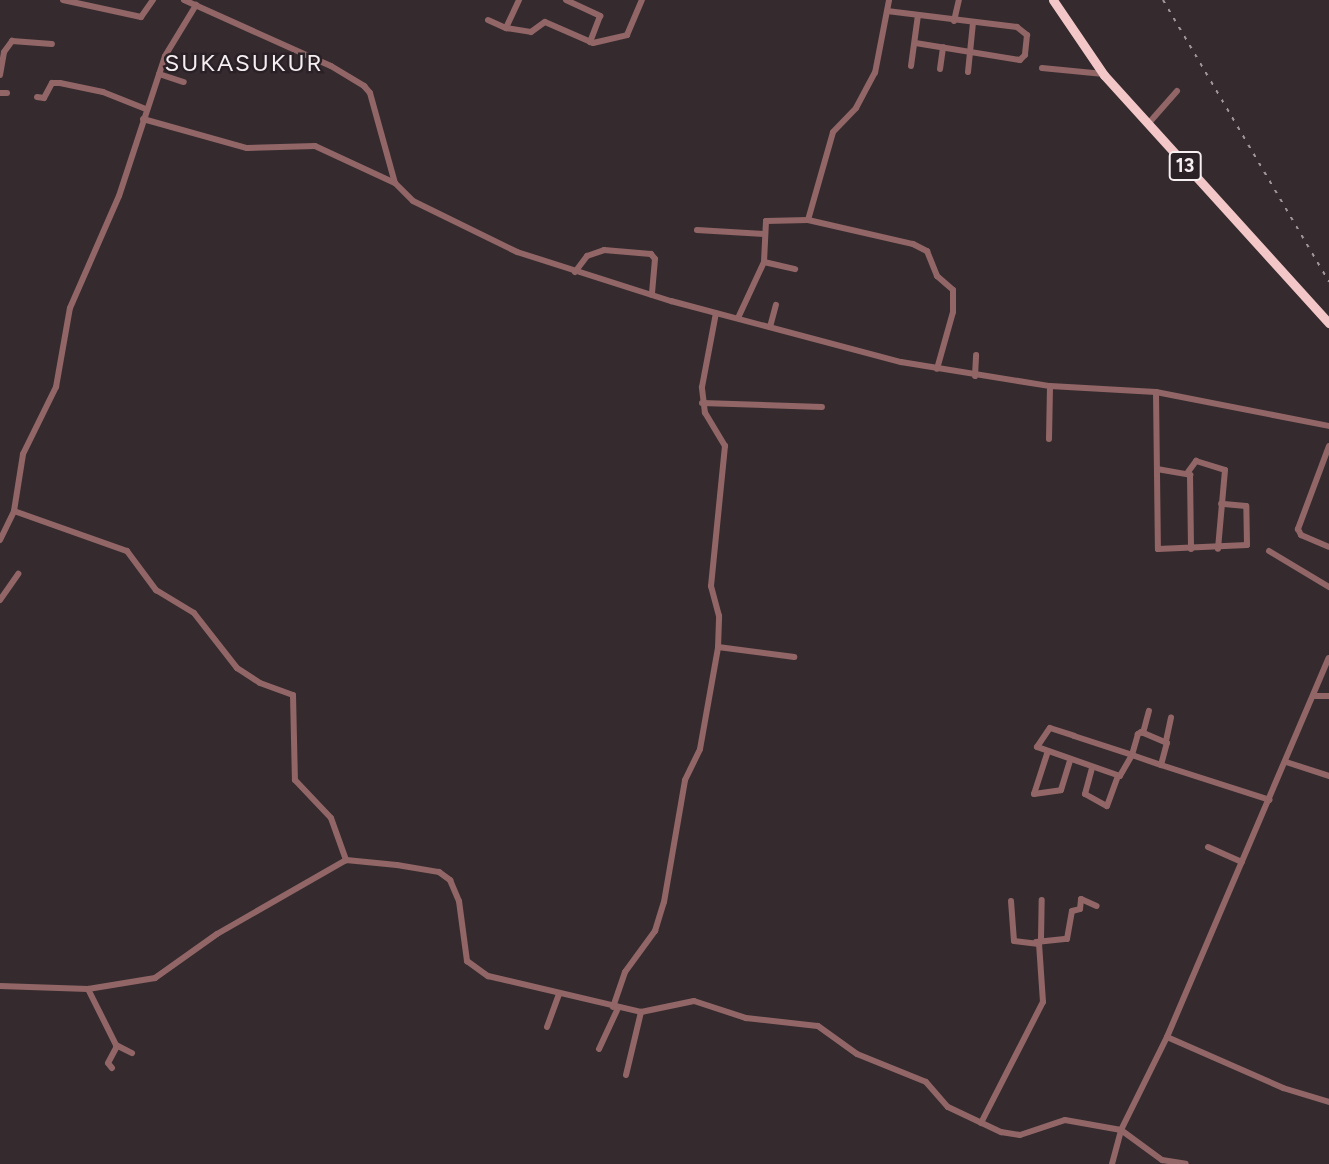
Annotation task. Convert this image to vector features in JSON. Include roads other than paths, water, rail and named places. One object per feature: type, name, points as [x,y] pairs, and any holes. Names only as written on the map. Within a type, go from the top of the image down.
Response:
[{"type":"highway","name":"13","points":[[1052,0],[1104,74],[1329,323]]},
{"type":"street","points":[[63,0],[141,17],[153,0]]},
{"type":"street","points":[[184,0],[331,66],[364,86],[370,93],[395,183]]},
{"type":"street","points":[[506,27],[519,0]]},
{"type":"street","points":[[566,0],[600,16],[590,42]]},
{"type":"street","points":[[488,20],[531,32],[545,22],[590,42],[622,39],[642,0]]},
{"type":"street","points":[[808,220],[833,132],[856,108],[875,73],[889,0]]},
{"type":"street","points":[[954,21],[959,0]]},
{"type":"street","points":[[0,540],[14,511],[23,454],[56,387],[68,315],[119,196],[146,109],[173,36],[195,5]]},
{"type":"street","points":[[887,11],[1017,27],[1027,35],[1022,59],[915,43]]},
{"type":"street","points":[[911,66],[918,15]]},
{"type":"street","points":[[968,72],[973,23]]},
{"type":"street","points":[[0,75],[4,52],[12,40],[52,44]]},
{"type":"street","points":[[940,69],[943,47]]},
{"type":"street","points":[[1042,68],[1104,74]]},
{"type":"street","points":[[159,74],[184,82]]},
{"type":"street","points":[[37,97],[44,97],[52,83],[60,83],[103,92],[146,109]]},
{"type":"street","points":[[1148,124],[1177,91]]},
{"type":"street","points":[[143,119],[247,148],[315,146],[395,183],[428,208],[517,253],[652,295],[770,327],[975,376],[1050,386],[1156,392],[1329,426]]},
{"type":"street","points":[[738,318],[764,262],[768,219],[808,220],[913,244],[927,251],[937,276],[953,290],[953,312],[937,369]]},
{"type":"street","points":[[697,230],[765,233]]},
{"type":"street","points":[[575,272],[587,256],[604,250],[651,254],[655,259],[652,295]]},
{"type":"street","points":[[764,262],[795,269]]},
{"type":"street","points":[[770,327],[776,305]]},
{"type":"street","points":[[599,1049],[616,1007],[625,971],[647,946],[664,902],[685,780],[700,749],[718,647],[719,616],[712,577],[725,446],[702,403],[716,313]]},
{"type":"street","points":[[975,376],[976,355]]},
{"type":"street","points":[[1049,439],[1050,386]]},
{"type":"street","points":[[1156,392],[1158,549],[1218,549],[1247,545],[1247,506],[1221,504]]},
{"type":"street","points":[[702,403],[822,407]]},
{"type":"street","points":[[1329,446],[1298,529],[1301,535],[1329,547]]},
{"type":"street","points":[[1191,549],[1188,472],[1196,461],[1224,468],[1218,549]]},
{"type":"street","points":[[1157,469],[1188,472]]},
{"type":"street","points":[[14,511],[127,551],[156,590],[194,613],[237,668],[260,683],[293,695],[295,780],[331,818],[346,860]]},
{"type":"street","points":[[1269,551],[1329,587]]},
{"type":"street","points":[[0,600],[18,574]]},
{"type":"street","points":[[718,647],[794,657]]},
{"type":"street","points":[[1112,1164],[1121,1130],[1167,1037],[1329,658]]},
{"type":"street","points":[[1315,696],[1329,695]]},
{"type":"street","points":[[1143,733],[1149,711]]},
{"type":"street","points":[[1161,765],[1171,718]]},
{"type":"street","points":[[1118,776],[1046,754],[1037,747],[1050,729],[1270,800]]},
{"type":"street","points":[[1092,768],[1085,794],[1107,806],[1118,776],[1132,755],[1138,734],[1143,733],[1166,741]]},
{"type":"street","points":[[1046,754],[1034,794],[1061,790],[1070,761]]},
{"type":"street","points":[[1286,762],[1329,776]]},
{"type":"street","points":[[1208,847],[1242,862]]},
{"type":"street","points":[[0,986],[88,989],[155,978],[217,934],[346,860],[446,876],[459,901],[464,949],[472,967],[502,980],[641,1012],[694,1001],[746,1018],[818,1026],[857,1054],[926,1082],[948,1107],[1010,1135],[1058,1120],[1121,1130],[1162,1160],[1186,1164]]},
{"type":"street","points":[[1011,901],[1014,941],[1067,939],[1072,911],[1080,909],[1081,899],[1097,906]]},
{"type":"street","points":[[981,1123],[1042,1006],[1038,941],[1042,900]]},
{"type":"street","points":[[88,989],[117,1046],[132,1053]]},
{"type":"street","points":[[547,1027],[559,994]]},
{"type":"street","points":[[626,1075],[641,1012]]},
{"type":"street","points":[[1167,1037],[1283,1088],[1329,1102]]},
{"type":"street","points":[[112,1068],[108,1063],[117,1046]]},
{"type":"railway","points":[[1163,0],[1329,282]]},
{"type":"district","name":"SUKASUKUR","points":[[244,63]]}]
